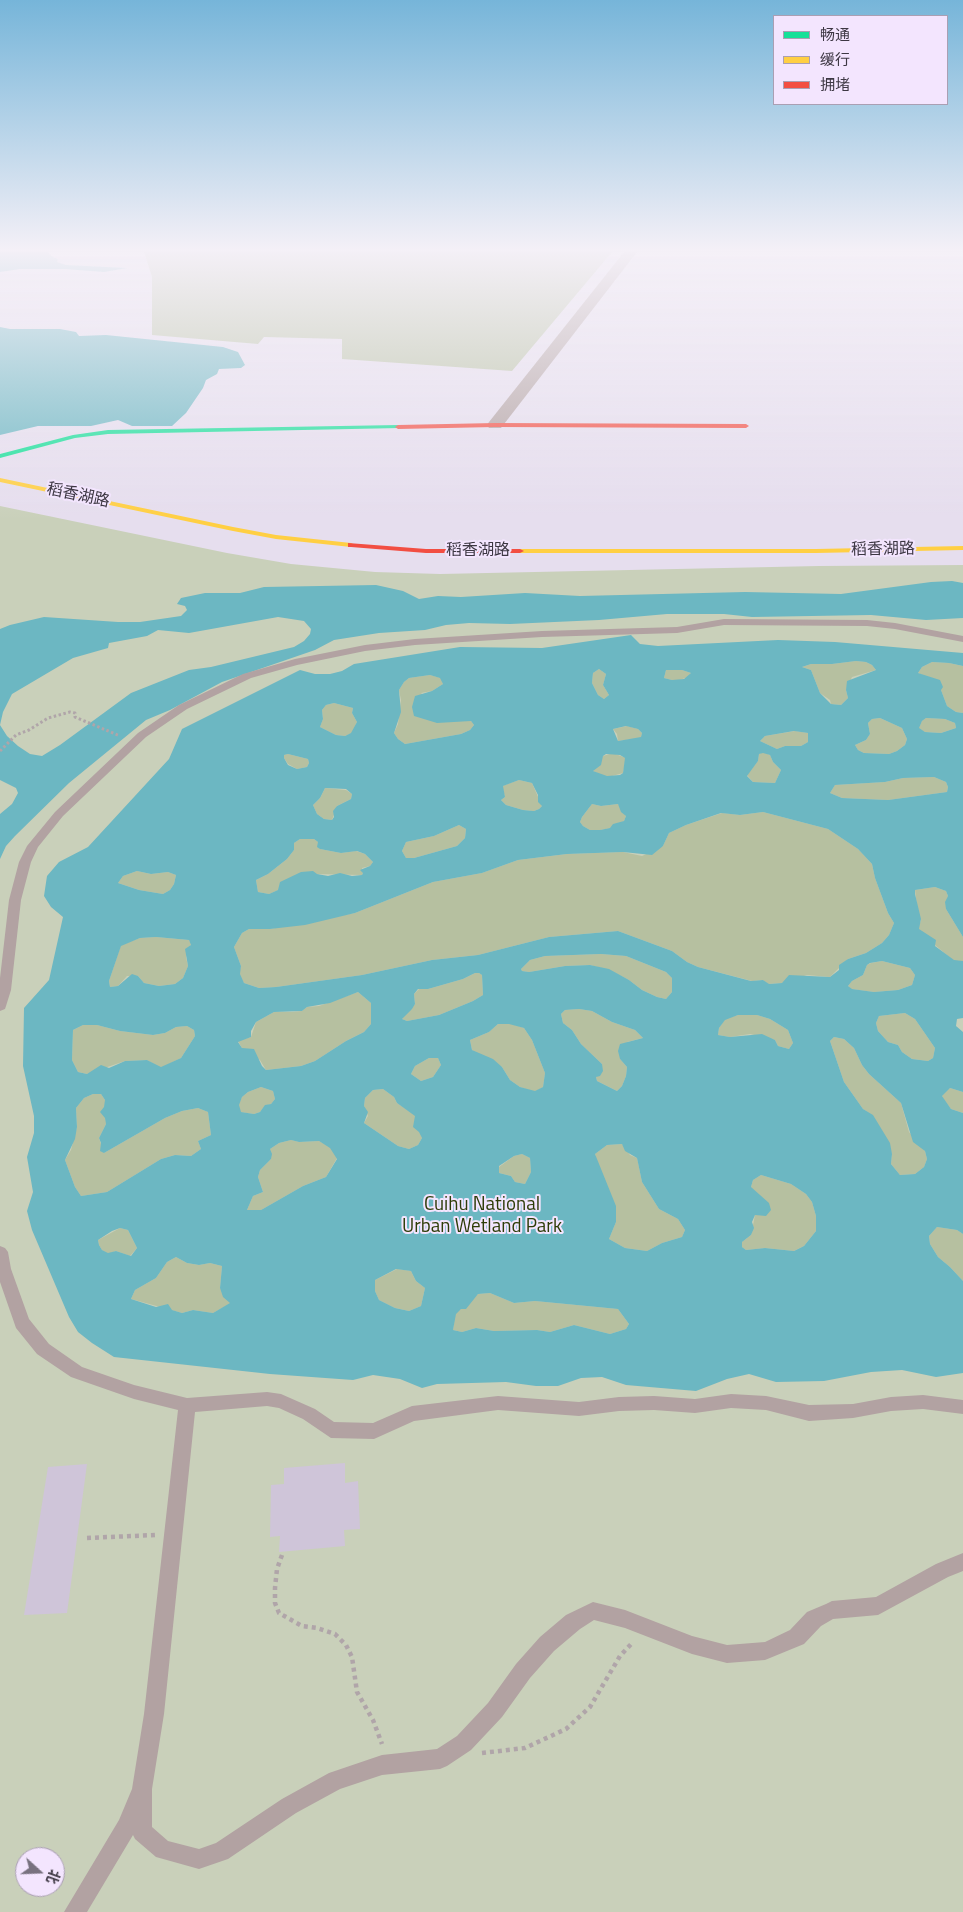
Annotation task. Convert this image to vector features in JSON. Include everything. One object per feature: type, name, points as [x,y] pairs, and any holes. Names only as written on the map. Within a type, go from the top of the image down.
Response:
[{"type":"street","points":[[495,425],[561,341]]},
{"type":"street","points":[[0,456],[75,436],[108,432],[495,425],[746,426]]},
{"type":"street","name":"稻香湖路","points":[[0,480],[276,537],[374,548],[426,551],[816,551],[963,548]]},
{"type":"street","name":"稻香湖路","points":[[0,490],[250,542],[344,554],[398,558],[696,560],[963,557]]},
{"type":"lane","points":[[0,1006],[5,990],[15,900],[25,862],[33,846],[59,814],[142,735],[183,707],[247,676],[303,660],[365,648],[415,642],[542,634],[677,630],[724,622],[867,623],[895,626],[963,640]]},
{"type":"lane","points":[[0,1252],[3,1269],[22,1324],[43,1349],[78,1372],[134,1392],[187,1405],[267,1399],[281,1401],[309,1414],[331,1430],[374,1431],[412,1414],[447,1408],[498,1403],[579,1409],[618,1404],[654,1403],[695,1406],[731,1401],[766,1403],[809,1413],[853,1411],[892,1404],[915,1403],[963,1407]]},
{"type":"lane","points":[[187,1405],[154,1714],[142,1789],[142,1832],[163,1850],[198,1859],[221,1852],[289,1806],[336,1780],[387,1764],[440,1759],[455,1750],[495,1710],[523,1671],[547,1644],[573,1622],[593,1612],[625,1619],[692,1645],[727,1654],[765,1651],[797,1636],[814,1619],[832,1610],[878,1606],[942,1570],[963,1562]]},
{"type":"lane","points":[[75,1912],[126,1826],[142,1789]]},
{"type":"path","points":[[0,751],[12,738],[48,718],[70,712],[74,712],[76,717],[86,722],[128,739]]},
{"type":"path","points":[[87,1538],[173,1534]]},
{"type":"path","points":[[282,1555],[277,1569],[275,1588],[275,1603],[279,1613],[302,1626],[317,1628],[335,1634],[346,1645],[352,1657],[357,1692],[373,1720],[387,1764]]},
{"type":"path","points":[[455,1750],[493,1753],[526,1748],[566,1729],[590,1707],[620,1656],[631,1643],[662,1632]]},
{"type":"green space","points":[[225,341],[260,341],[258,344]]},
{"type":"green space","points":[[342,341],[537,341],[512,371],[342,359]]},
{"type":"green space","name":"Cuihu National Urban Wetland Park","points":[[0,506],[227,553],[291,564],[375,572],[440,574],[963,565],[963,1912],[0,1912]]},
{"type":"green space","points":[[866,662],[876,670],[852,677],[846,690],[848,698],[841,705],[831,704],[830,700],[820,693],[811,670],[802,667],[811,664]]},
{"type":"green space","points":[[932,662],[963,666],[963,713],[956,712],[947,706],[941,690],[927,677],[918,673],[922,667]]},
{"type":"green space","points":[[599,669],[606,674],[603,685],[609,695],[604,699],[598,695],[592,683],[593,673]]},
{"type":"green space","points":[[666,670],[682,670],[691,673],[688,677],[677,681],[664,678]]},
{"type":"green space","points":[[430,675],[441,678],[443,684],[432,691],[421,693],[451,722],[464,720],[471,721],[474,725],[470,730],[461,734],[405,744],[394,733],[398,724],[401,700],[399,690],[409,678]]},
{"type":"green space","points":[[334,703],[353,708],[352,713],[357,722],[352,733],[345,736],[336,735],[320,727],[323,719],[322,710],[326,705]]},
{"type":"green space","points":[[880,718],[902,728],[907,739],[905,745],[889,754],[864,753],[858,750],[855,745],[866,740],[870,734],[868,723],[872,719]]},
{"type":"green space","points":[[926,718],[945,719],[955,723],[956,728],[941,733],[925,732],[918,729]]},
{"type":"green space","points":[[627,726],[638,729],[642,733],[641,738],[618,741],[617,734],[613,729]]},
{"type":"green space","points":[[795,731],[808,733],[808,742],[801,746],[785,746],[777,749],[760,741],[765,736]]},
{"type":"green space","points":[[763,752],[770,755],[773,762],[781,770],[775,783],[753,782],[747,775],[758,761],[759,754]]},
{"type":"green space","points":[[613,753],[626,758],[623,773],[603,776],[593,771],[603,756]]},
{"type":"green space","points":[[288,754],[308,759],[307,767],[297,769],[288,764],[284,755]]},
{"type":"green space","points":[[934,777],[946,782],[947,792],[888,800],[842,798],[830,793],[835,785],[885,782],[903,778]]},
{"type":"green space","points":[[519,780],[532,783],[542,806],[539,809],[534,811],[523,810],[506,805],[501,800],[505,797],[502,786]]},
{"type":"green space","points":[[325,788],[346,790],[352,794],[351,799],[337,806],[332,820],[324,819],[317,814],[313,805],[320,798]]},
{"type":"green space","points":[[592,804],[601,806],[618,804],[626,816],[624,821],[611,828],[590,830],[580,822]]},
{"type":"green space","points":[[763,812],[828,829],[858,849],[872,864],[888,913],[894,923],[889,935],[882,943],[866,953],[848,959],[830,977],[807,975],[782,983],[768,984],[763,980],[752,981],[698,967],[687,962],[672,951],[618,931],[549,937],[478,955],[432,960],[362,975],[276,987],[259,988],[244,983],[239,974],[241,966],[234,947],[242,933],[249,929],[270,929],[355,913],[433,882],[482,873],[518,860],[567,854],[623,852],[642,856],[663,846],[669,833],[686,825],[722,813],[740,815]]},
{"type":"green space","points":[[459,825],[466,829],[465,838],[457,846],[414,858],[406,858],[402,851],[406,842],[434,836]]},
{"type":"green space","points":[[300,839],[314,839],[318,842],[320,849],[341,853],[356,851],[365,854],[373,862],[370,866],[362,868],[362,875],[317,874],[269,894],[258,892],[256,880],[268,874],[287,859],[294,850],[294,843]]},
{"type":"green space","points":[[137,871],[151,874],[168,872],[176,875],[174,884],[170,890],[163,894],[139,890],[118,883],[123,876]]},
{"type":"green space","points":[[935,887],[946,891],[948,896],[946,909],[963,937],[963,961],[954,961],[918,929],[921,920],[918,915],[915,890]]},
{"type":"green space","points":[[156,937],[189,940],[191,944],[186,957],[188,966],[183,978],[175,984],[159,986],[144,983],[138,976],[127,976],[118,986],[110,987],[109,981],[121,945],[140,938]]},
{"type":"green space","points":[[601,954],[626,956],[666,972],[672,978],[672,992],[666,999],[657,997],[609,970],[590,965],[565,966],[529,972],[522,971],[521,969],[530,960],[545,956]]},
{"type":"green space","points":[[882,961],[910,968],[915,975],[912,985],[898,990],[874,992],[851,989],[848,986],[852,981],[863,975],[867,965]]},
{"type":"green space","points":[[475,973],[482,975],[483,995],[439,1015],[407,1021],[402,1019],[415,1004],[414,994],[419,989],[428,989],[463,979]]},
{"type":"green space","points":[[358,992],[371,1003],[371,1024],[364,1032],[315,1061],[301,1066],[266,1070],[260,1060],[242,1048],[238,1041],[251,1037],[256,1022],[274,1012],[302,1011],[307,1007],[319,1006]]},
{"type":"green space","points":[[579,1009],[592,1011],[612,1022],[635,1030],[643,1038],[627,1042],[620,1059],[627,1067],[626,1076],[622,1086],[617,1091],[597,1081],[596,1077],[602,1064],[581,1044],[572,1030],[563,1023],[561,1014],[565,1010]]},
{"type":"green space","points":[[905,1013],[915,1019],[935,1048],[933,1058],[928,1061],[912,1059],[902,1052],[898,1045],[888,1042],[878,1031],[876,1023],[879,1016]]},
{"type":"green space","points":[[738,1015],[757,1015],[770,1019],[788,1030],[793,1043],[789,1049],[778,1046],[775,1040],[750,1034],[730,1037],[718,1035],[719,1028],[725,1019]]},
{"type":"green space","points":[[509,1023],[524,1028],[532,1040],[545,1073],[543,1087],[535,1092],[520,1087],[510,1080],[502,1067],[472,1050],[470,1040],[489,1032],[498,1024]]},
{"type":"green space","points":[[83,1025],[97,1025],[120,1031],[153,1035],[165,1033],[176,1027],[187,1026],[194,1030],[195,1036],[181,1058],[161,1068],[147,1060],[125,1061],[87,1074],[78,1072],[72,1060],[73,1030]]},
{"type":"green space","points":[[834,1037],[844,1039],[854,1048],[862,1065],[869,1074],[901,1103],[909,1132],[925,1151],[927,1159],[924,1167],[915,1174],[900,1175],[891,1164],[892,1154],[881,1129],[872,1115],[863,1109],[844,1082],[830,1041]]},
{"type":"green space","points":[[429,1058],[438,1058],[441,1065],[433,1077],[421,1081],[411,1074],[415,1066]]},
{"type":"green space","points":[[261,1087],[273,1091],[275,1099],[271,1104],[254,1114],[240,1112],[238,1105],[242,1097],[248,1092]]},
{"type":"green space","points":[[950,1088],[963,1092],[963,1113],[951,1109],[944,1100],[943,1092]]},
{"type":"green space","points":[[383,1089],[394,1097],[397,1103],[415,1115],[422,1138],[418,1145],[409,1149],[398,1146],[364,1123],[368,1116],[364,1106],[365,1098],[373,1090]]},
{"type":"green space","points":[[93,1094],[101,1094],[105,1100],[106,1124],[99,1138],[104,1153],[165,1118],[182,1111],[198,1108],[208,1112],[211,1135],[198,1141],[201,1149],[191,1156],[175,1155],[161,1159],[107,1192],[81,1196],[75,1187],[65,1160],[71,1150],[77,1127],[76,1108],[84,1098]]},
{"type":"green space","points":[[291,1140],[299,1142],[319,1141],[330,1147],[337,1158],[326,1177],[303,1186],[261,1210],[247,1210],[253,1196],[263,1192],[258,1177],[260,1170],[271,1159],[270,1149],[279,1143]]},
{"type":"green space","points":[[622,1144],[630,1155],[637,1158],[642,1182],[659,1209],[678,1219],[685,1230],[682,1237],[662,1243],[647,1251],[625,1248],[609,1239],[616,1222],[595,1154],[607,1145]]},
{"type":"green space","points":[[522,1154],[530,1158],[531,1172],[525,1184],[515,1182],[511,1176],[499,1173],[499,1167],[514,1156]]},
{"type":"green space","points":[[761,1175],[791,1184],[806,1194],[812,1202],[816,1216],[816,1231],[804,1246],[794,1251],[765,1248],[746,1250],[742,1247],[742,1242],[751,1235],[755,1215],[751,1187],[753,1180]]},
{"type":"green space","points":[[937,1227],[957,1230],[963,1234],[963,1281],[938,1257],[930,1244],[929,1236]]},
{"type":"green space","points":[[120,1228],[128,1230],[137,1248],[130,1256],[116,1251],[108,1254],[99,1245],[98,1240]]},
{"type":"green space","points":[[176,1257],[187,1263],[199,1265],[210,1263],[222,1266],[220,1288],[231,1303],[213,1313],[193,1310],[182,1313],[131,1299],[135,1290],[156,1278],[167,1262]]},
{"type":"green space","points":[[397,1269],[411,1271],[416,1281],[425,1288],[421,1306],[409,1311],[395,1308],[379,1300],[375,1291],[375,1280]]},
{"type":"green space","points":[[490,1293],[514,1303],[535,1301],[618,1309],[629,1324],[626,1329],[610,1334],[574,1325],[550,1332],[537,1330],[494,1331],[476,1328],[462,1332],[453,1330],[455,1314],[478,1294]]},
{"type":"water","points":[[0,341],[167,341],[223,347],[238,352],[245,365],[241,368],[219,369],[217,374],[206,380],[203,388],[186,413],[172,426],[132,426],[118,420],[91,426],[38,426],[0,435]]},
{"type":"water","points":[[952,581],[963,583],[963,618],[926,620],[871,615],[752,617],[724,614],[667,614],[599,620],[510,624],[469,623],[334,640],[315,650],[222,682],[170,710],[146,720],[69,783],[15,836],[6,846],[0,859],[0,814],[12,804],[18,793],[16,788],[0,780],[0,725],[0,629],[10,625],[44,617],[140,622],[181,616],[187,610],[185,606],[177,604],[181,598],[205,593],[240,593],[264,587],[376,585],[403,591],[419,599],[438,596],[461,597],[525,593],[580,596],[745,592],[841,594]],"holes":[[[278,617],[304,621],[311,629],[310,634],[304,641],[294,647],[211,667],[189,670],[131,693],[42,756],[30,754],[7,736],[0,725],[3,712],[12,694],[73,658],[108,648],[109,643],[147,636],[158,630],[189,633]]]},
{"type":"water","points":[[631,635],[640,644],[658,646],[778,640],[835,642],[963,653],[963,666],[932,662],[922,667],[918,673],[940,680],[943,687],[941,690],[947,706],[956,712],[963,713],[963,937],[946,909],[945,902],[948,896],[946,891],[935,887],[915,890],[915,894],[921,919],[919,929],[936,940],[935,946],[954,960],[963,961],[963,1018],[957,1019],[956,1026],[963,1032],[963,1092],[950,1088],[942,1096],[951,1109],[963,1113],[963,1234],[957,1230],[937,1227],[929,1236],[930,1244],[938,1257],[963,1281],[963,1373],[936,1377],[902,1370],[871,1372],[824,1381],[776,1382],[749,1374],[727,1379],[696,1391],[626,1385],[602,1377],[581,1378],[558,1386],[536,1386],[506,1382],[437,1384],[422,1388],[400,1379],[373,1375],[353,1380],[270,1374],[114,1357],[78,1332],[69,1317],[32,1230],[27,1211],[33,1192],[27,1157],[34,1133],[34,1116],[23,1066],[24,1008],[49,980],[63,917],[51,907],[44,896],[47,876],[59,862],[88,847],[169,759],[182,729],[300,670],[315,674],[330,674],[342,671],[354,664],[460,647],[542,648]],"holes":[[[856,661],[866,662],[876,670],[847,681],[846,690],[848,698],[841,705],[831,704],[820,693],[811,670],[802,667],[811,664]],[[599,669],[606,674],[603,685],[609,695],[604,699],[598,695],[592,683],[593,673]],[[666,670],[682,670],[691,673],[684,679],[672,680],[664,678]],[[430,675],[440,678],[443,684],[432,691],[415,696],[412,707],[414,716],[437,723],[471,721],[474,725],[470,730],[461,734],[405,744],[394,733],[401,712],[399,690],[409,678]],[[334,703],[353,708],[352,713],[357,722],[351,733],[345,736],[336,735],[320,727],[323,719],[322,710],[326,705]],[[880,718],[902,728],[907,739],[905,745],[889,754],[864,753],[858,750],[855,745],[866,740],[870,734],[868,723],[872,719]],[[926,718],[945,719],[955,723],[956,728],[941,733],[925,732],[919,728],[922,721]],[[626,726],[638,729],[642,733],[641,737],[618,741],[613,729]],[[794,731],[808,733],[808,742],[801,746],[785,746],[777,749],[760,741],[765,736]],[[288,754],[308,759],[307,767],[297,769],[288,765],[284,755]],[[606,754],[620,755],[625,758],[623,773],[607,776],[593,771],[601,765],[603,756]],[[759,754],[770,755],[773,762],[781,770],[775,783],[753,782],[747,776],[758,761]],[[934,777],[946,782],[948,787],[947,792],[888,800],[842,798],[830,793],[835,785],[885,782],[903,778]],[[519,780],[532,783],[538,795],[538,802],[542,806],[534,811],[506,805],[501,800],[505,797],[503,786]],[[325,788],[346,789],[352,794],[351,799],[337,806],[333,811],[334,817],[332,820],[324,819],[317,814],[313,805],[320,798]],[[592,804],[601,806],[618,804],[621,812],[626,816],[624,821],[613,824],[610,828],[590,830],[583,826],[580,822],[582,817]],[[763,812],[828,829],[858,849],[872,864],[888,913],[894,923],[889,935],[882,943],[866,953],[848,959],[839,965],[839,970],[830,977],[789,975],[782,983],[769,984],[763,980],[751,981],[698,967],[687,962],[672,951],[618,931],[549,937],[478,955],[432,960],[362,975],[276,987],[259,988],[244,983],[240,974],[241,966],[234,947],[242,933],[249,929],[305,925],[355,913],[433,882],[482,873],[518,860],[567,854],[623,852],[652,855],[663,846],[669,833],[721,813],[740,815]],[[459,825],[466,829],[465,838],[457,846],[414,858],[406,858],[402,851],[406,842],[434,836]],[[300,839],[314,839],[318,842],[317,847],[320,849],[341,853],[357,851],[365,854],[373,862],[370,866],[360,870],[363,873],[362,875],[352,876],[340,873],[328,876],[317,874],[313,871],[301,872],[280,882],[278,890],[269,894],[258,892],[256,880],[268,874],[287,859],[294,850],[294,843]],[[137,871],[151,874],[168,872],[176,875],[170,890],[163,894],[139,890],[118,883],[123,876]],[[156,937],[189,940],[191,945],[185,949],[188,966],[183,978],[175,984],[159,986],[144,983],[138,976],[132,974],[118,986],[110,987],[109,981],[121,946],[140,938]],[[601,954],[626,956],[666,972],[672,978],[672,992],[666,999],[657,997],[642,990],[609,969],[590,965],[565,966],[529,972],[522,971],[521,969],[530,960],[545,956]],[[882,961],[910,968],[915,975],[912,985],[898,990],[874,992],[852,989],[848,986],[852,981],[863,975],[867,965]],[[475,973],[482,975],[483,995],[473,1001],[439,1015],[407,1021],[402,1019],[415,1004],[414,994],[418,989],[428,989],[463,979]],[[358,992],[371,1003],[371,1024],[364,1032],[315,1061],[301,1066],[266,1070],[254,1049],[242,1048],[238,1042],[251,1037],[251,1031],[256,1022],[274,1012],[302,1011],[307,1007],[330,1003]],[[579,1009],[592,1011],[612,1022],[635,1030],[643,1038],[620,1044],[618,1051],[620,1059],[627,1067],[622,1086],[617,1091],[597,1081],[596,1077],[600,1076],[603,1071],[602,1064],[581,1044],[572,1030],[563,1023],[561,1014],[565,1010]],[[905,1013],[915,1019],[935,1048],[933,1058],[928,1061],[912,1059],[902,1052],[898,1045],[888,1042],[878,1031],[876,1023],[879,1016]],[[738,1015],[757,1015],[770,1019],[788,1030],[793,1043],[789,1049],[778,1046],[775,1040],[762,1034],[730,1037],[718,1035],[719,1028],[725,1020]],[[498,1024],[509,1024],[524,1028],[532,1040],[545,1073],[543,1087],[535,1091],[520,1087],[510,1080],[502,1067],[493,1059],[472,1050],[470,1040],[489,1032]],[[83,1025],[97,1025],[120,1031],[153,1035],[165,1033],[176,1027],[187,1026],[194,1030],[195,1036],[181,1058],[161,1067],[147,1060],[125,1061],[109,1068],[101,1065],[87,1074],[78,1072],[72,1060],[73,1030]],[[834,1037],[844,1039],[854,1048],[862,1065],[869,1074],[901,1103],[913,1142],[925,1151],[927,1159],[924,1167],[915,1174],[900,1175],[891,1164],[890,1143],[873,1115],[863,1109],[844,1082],[830,1041]],[[429,1058],[438,1058],[441,1065],[433,1077],[421,1081],[411,1074],[415,1066]],[[261,1087],[273,1091],[275,1099],[271,1104],[265,1105],[260,1112],[254,1114],[241,1112],[239,1105],[242,1097],[248,1092]],[[383,1089],[394,1097],[397,1103],[415,1116],[413,1127],[422,1138],[418,1145],[409,1149],[398,1146],[364,1123],[368,1112],[364,1106],[365,1098],[373,1090]],[[93,1094],[101,1094],[105,1100],[104,1107],[100,1112],[105,1118],[106,1124],[99,1138],[101,1143],[100,1151],[104,1153],[165,1118],[182,1111],[198,1108],[208,1112],[211,1135],[198,1141],[201,1149],[191,1156],[175,1155],[161,1159],[107,1192],[81,1196],[75,1187],[65,1160],[75,1139],[77,1127],[76,1108],[84,1098]],[[291,1140],[299,1142],[319,1141],[330,1148],[337,1159],[326,1177],[303,1186],[261,1210],[247,1210],[253,1196],[263,1192],[258,1177],[260,1170],[271,1159],[270,1149],[279,1143]],[[622,1144],[625,1151],[637,1158],[642,1182],[659,1209],[678,1219],[685,1230],[682,1237],[662,1243],[647,1251],[625,1248],[609,1239],[616,1222],[616,1206],[595,1154],[607,1145]],[[522,1154],[530,1158],[531,1172],[525,1184],[515,1182],[511,1176],[499,1173],[499,1166],[514,1156]],[[761,1175],[791,1184],[806,1194],[812,1202],[816,1216],[816,1231],[804,1246],[794,1251],[765,1248],[746,1250],[742,1247],[742,1242],[751,1235],[754,1228],[752,1222],[755,1215],[766,1216],[771,1210],[769,1203],[751,1187],[753,1180]],[[120,1228],[128,1230],[137,1248],[131,1256],[116,1251],[108,1253],[102,1250],[98,1240]],[[176,1257],[187,1263],[199,1265],[210,1263],[222,1266],[220,1288],[223,1297],[230,1303],[213,1313],[193,1310],[182,1313],[172,1310],[168,1304],[156,1307],[131,1299],[135,1290],[156,1278],[167,1262]],[[396,1269],[411,1271],[416,1281],[425,1288],[421,1306],[409,1311],[395,1308],[379,1300],[375,1291],[375,1280]],[[490,1293],[514,1303],[535,1301],[618,1309],[629,1324],[626,1329],[610,1334],[574,1325],[550,1332],[537,1330],[494,1331],[476,1328],[462,1332],[453,1330],[456,1314],[461,1309],[466,1309],[478,1294]]]},
{"type":"building","points":[[345,1463],[345,1483],[358,1481],[360,1529],[344,1530],[345,1546],[279,1552],[280,1536],[270,1537],[271,1485],[284,1484],[284,1468]]},
{"type":"building","points":[[87,1464],[67,1613],[24,1615],[48,1467]]},
{"type":"traffic: fast","points":[[0,456],[75,436],[108,432],[398,427]]},
{"type":"traffic: slow","points":[[0,480],[276,537],[351,545]]},
{"type":"traffic: slow","points":[[520,551],[816,551],[963,548]]},
{"type":"traffic: jam","points":[[398,427],[495,425],[746,426]]},
{"type":"traffic: jam","points":[[351,545],[426,551],[520,551]]}]
